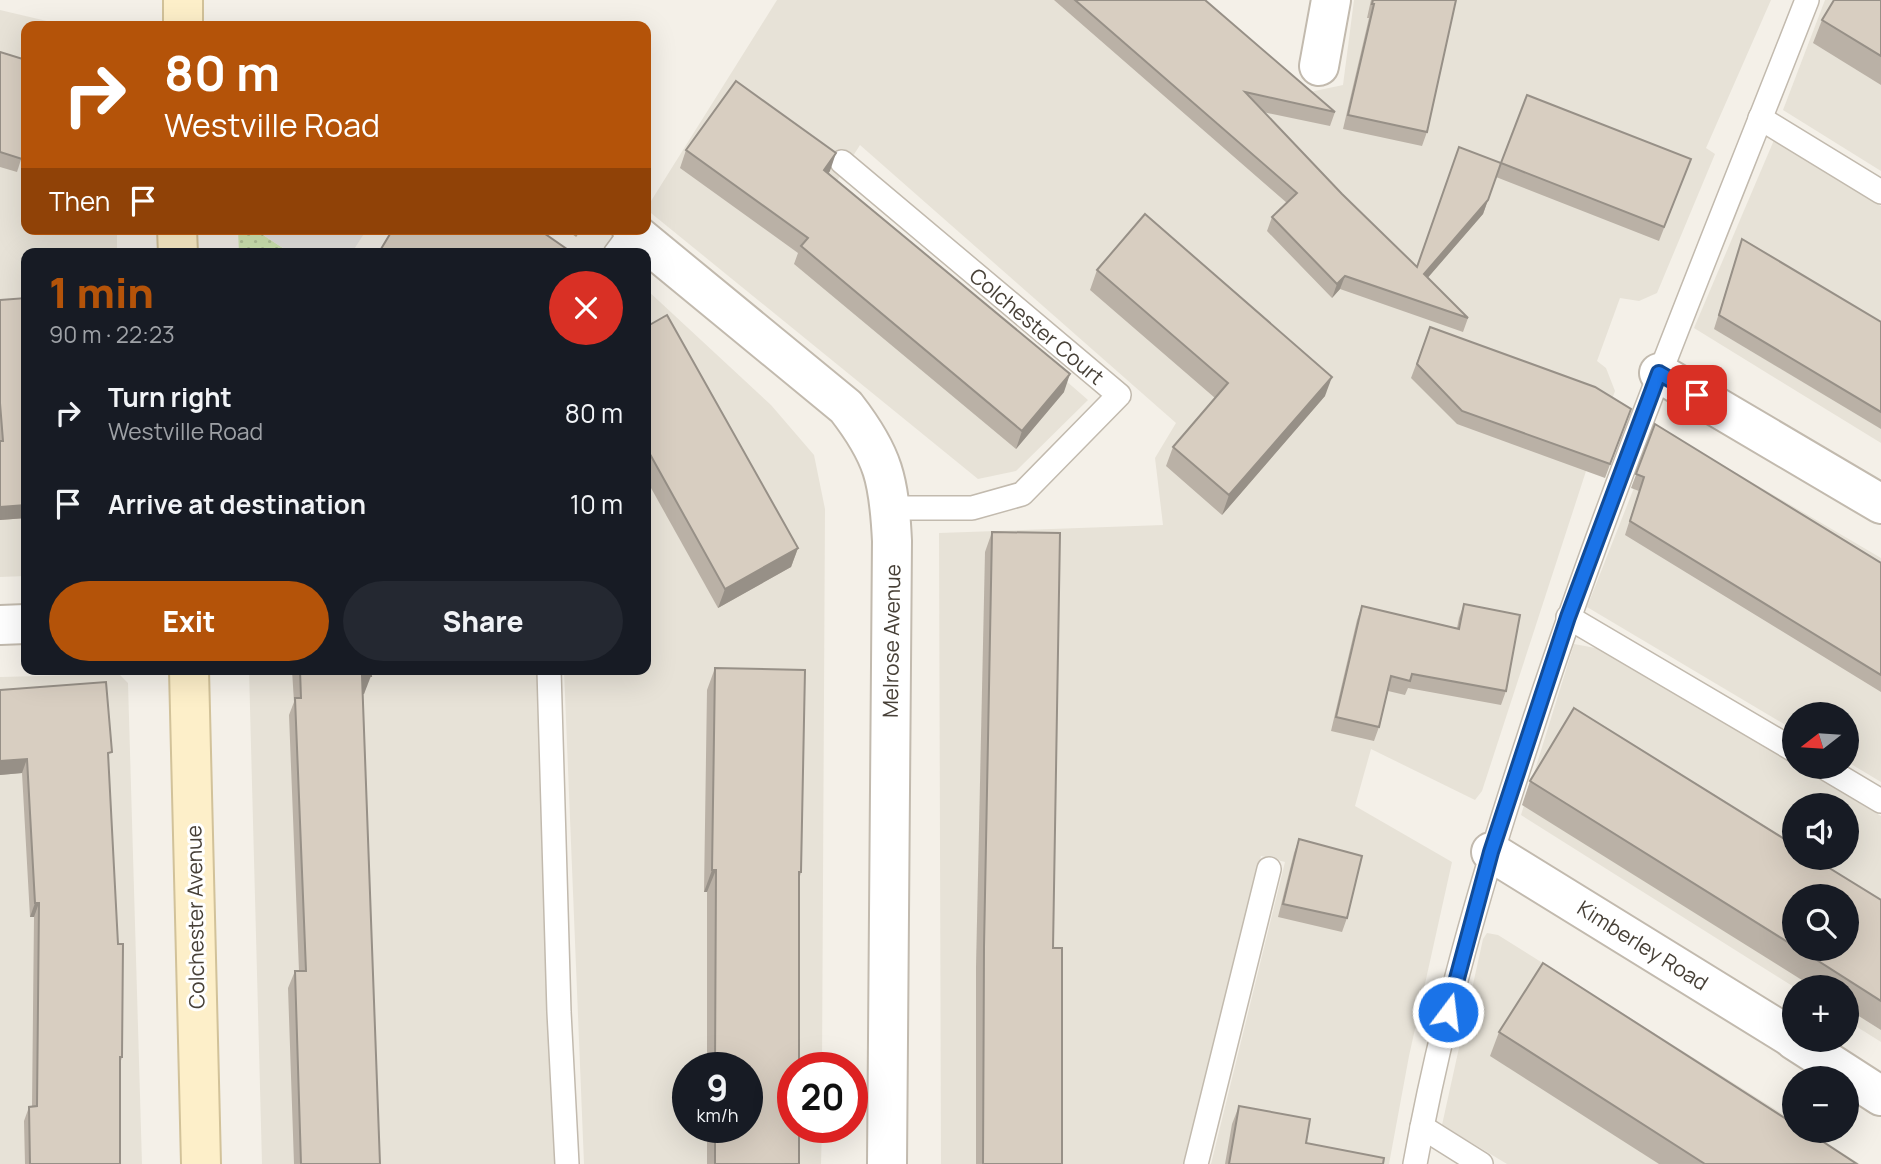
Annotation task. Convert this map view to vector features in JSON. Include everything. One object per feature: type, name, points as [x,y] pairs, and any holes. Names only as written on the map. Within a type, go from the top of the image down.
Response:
[{"type":"street","points":[[183,0],[183,21]]},
{"type":"street","points":[[1319,66],[1331,0]]},
{"type":"street","name":"Melrose Avenue","points":[[651,262],[846,407],[868,435],[884,471],[892,541],[887,1164]]},
{"type":"street","points":[[1659,373],[1881,504]]},
{"type":"street","points":[[0,625],[21,624]]},
{"type":"street","name":"Colchester Avenue","points":[[189,675],[201,1164]]},
{"type":"street","name":"Kimberley Road","points":[[1491,852],[1782,1032]]},
{"type":"street","name":"Kimberley Road","points":[[1814,1052],[1881,1096]]},
{"type":"lane","points":[[1415,1164],[1448,1012],[1491,852],[1568,617],[1659,373],[1807,0]]},
{"type":"lane","points":[[1760,118],[1881,192]]},
{"type":"lane","name":"Colchester Court","points":[[842,162],[1119,395],[1022,494],[972,508],[890,508]]},
{"type":"lane","points":[[1568,617],[1782,743]]},
{"type":"lane","points":[[549,675],[559,1012],[567,1164]]},
{"type":"lane","points":[[1843,779],[1881,802]]},
{"type":"lane","points":[[1196,1164],[1269,869]]},
{"type":"lane","points":[[1422,1127],[1481,1164]]},
{"type":"shaded area","points":[[777,0],[1198,0],[1305,93],[1343,85],[1354,0],[1771,0],[1706,148],[1715,154],[1657,293],[1639,301],[1620,298],[1597,361],[1606,368],[1615,391],[1587,468],[1482,791],[1475,800],[1371,749],[1355,806],[1452,862],[1409,1056],[1389,1164],[1211,1164],[1285,862],[1261,856],[1183,1164],[941,1164],[939,533],[1163,525],[1155,458],[1176,423],[860,145],[837,181],[1088,400],[1016,471],[978,479],[651,213],[651,201]]},
{"type":"shaded area","points":[[1825,0],[1881,0],[1881,171],[1783,110]]},
{"type":"shaded area","points":[[0,10],[47,21],[21,21],[21,235],[117,235],[117,248],[21,248],[21,576],[0,577]]},
{"type":"shaded area","points":[[1774,140],[1881,206],[1881,443],[1694,328]]},
{"type":"shaded area","points":[[263,235],[363,235],[355,248],[283,248]]},
{"type":"shaded area","points":[[651,294],[771,405],[814,455],[825,509],[822,1052],[777,1052],[777,1143],[822,1143],[821,1164],[584,1164],[564,675],[651,675]]},
{"type":"shaded area","points":[[1658,427],[1881,558],[1881,782],[1859,769],[1859,702],[1782,702],[1782,723],[1587,607]]},
{"type":"shaded area","points":[[1574,644],[1601,649],[1782,756],[1782,779],[1820,779],[1843,793],[1782,793],[1782,870],[1859,870],[1859,803],[1881,816],[1881,1042],[1859,1028],[1859,975],[1782,975],[1782,979],[1521,815]]},
{"type":"shaded area","points":[[120,675],[128,683],[142,1164],[0,1164],[0,677]]},
{"type":"shaded area","points":[[249,675],[538,675],[556,1164],[262,1164]]},
{"type":"shaded area","points":[[1487,933],[1498,935],[1782,1113],[1782,1143],[1827,1143],[1860,1164],[1507,1164],[1442,1125],[1483,939]]},
{"type":"green space","points":[[238,235],[263,235],[283,248],[239,248]]},
{"type":"building","points":[[1075,0],[1205,0],[1335,112],[1245,92],[1342,194],[1417,267],[1459,147],[1501,163],[1488,200],[1424,274],[1468,318],[1345,276],[1337,284],[1272,217],[1297,193]]},
{"type":"building","points":[[1373,0],[1456,0],[1427,132],[1348,115]]},
{"type":"building","points":[[1834,0],[1881,0],[1881,56],[1822,20]]},
{"type":"building","points":[[0,52],[21,58],[21,159],[0,152]]},
{"type":"building","points":[[736,81],[836,153],[824,170],[1070,374],[1022,431],[801,246],[808,238],[686,150]]},
{"type":"building","points":[[1527,95],[1691,159],[1664,227],[1501,163]]},
{"type":"building","points":[[1145,214],[1332,377],[1229,495],[1173,447],[1228,383],[1097,270]]},
{"type":"building","points":[[389,235],[547,235],[565,248],[382,248]]},
{"type":"building","points":[[1742,239],[1881,322],[1881,412],[1719,315]]},
{"type":"building","points":[[21,298],[21,505],[0,507],[0,441],[3,441],[0,403],[0,300]]},
{"type":"building","points":[[667,315],[798,548],[725,589],[651,456],[651,324]]},
{"type":"building","points":[[1430,327],[1595,387],[1631,409],[1610,464],[1462,411],[1417,364]]},
{"type":"building","points":[[1655,424],[1881,563],[1881,675],[1630,521],[1644,477],[1636,474]]},
{"type":"building","points":[[992,532],[1060,533],[1053,948],[1062,948],[1062,1164],[983,1164]]},
{"type":"building","points":[[1464,604],[1520,615],[1506,691],[1412,674],[1410,681],[1391,676],[1379,727],[1336,717],[1362,606],[1459,629]]},
{"type":"building","points":[[715,668],[805,670],[799,872],[799,1052],[777,1052],[777,1143],[799,1143],[799,1164],[715,1164],[715,1143],[763,1143],[763,1052],[715,1052],[716,870],[712,870]]},
{"type":"building","points":[[300,675],[371,675],[362,676],[380,1164],[301,1164],[295,971],[306,971],[295,698],[301,698]]},
{"type":"building","points":[[106,682],[112,752],[108,753],[118,944],[123,944],[120,1164],[30,1164],[29,1107],[37,1106],[39,903],[35,903],[27,759],[0,761],[0,690]]},
{"type":"building","points":[[1574,708],[1782,838],[1782,870],[1832,870],[1855,884],[1782,884],[1782,938],[1530,781]]},
{"type":"building","points":[[1299,839],[1362,856],[1347,918],[1283,904]]},
{"type":"building","points":[[1859,886],[1881,900],[1881,1001],[1859,987],[1859,975],[1840,975],[1818,961],[1859,961]]},
{"type":"building","points":[[1543,963],[1782,1116],[1782,1143],[1825,1143],[1857,1164],[1705,1164],[1499,1032]]},
{"type":"building","points":[[1239,1106],[1310,1119],[1306,1143],[1384,1158],[1383,1164],[1229,1164]]},
{"type":"route","points":[[1448,1012],[1491,852],[1568,617],[1659,373],[1697,395]]}]
